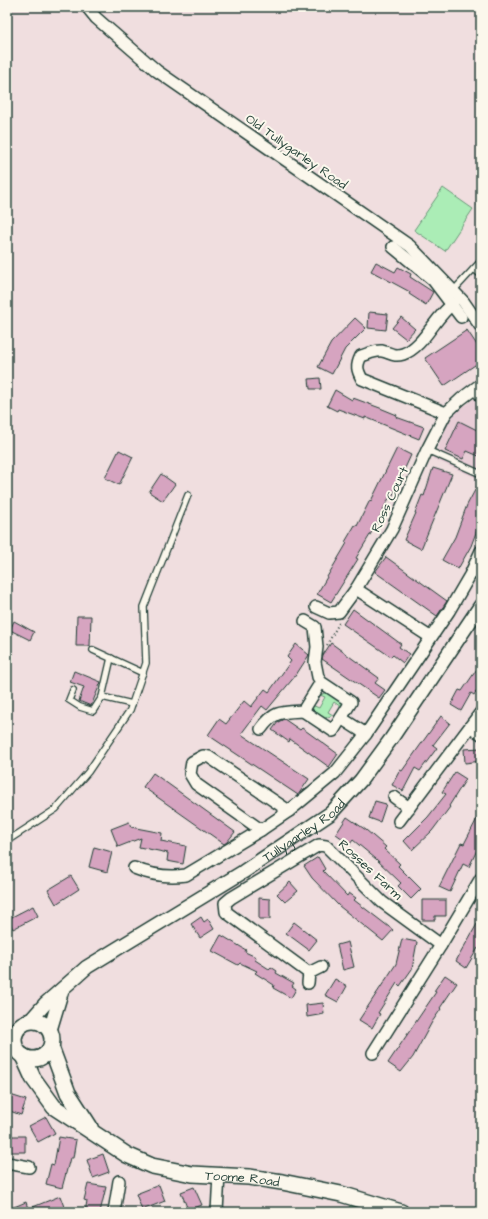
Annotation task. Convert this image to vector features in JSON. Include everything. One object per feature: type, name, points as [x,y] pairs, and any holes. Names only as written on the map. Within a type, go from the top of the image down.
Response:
[{"type":"main road","points":[[40,1021],[50,1030],[52,1037],[51,1047],[47,1054],[39,1058],[31,1059],[15,1048],[15,1034],[19,1025],[40,1021]]},
{"type":"main road","name":"Toome Road","points":[[51,1047],[68,1093],[91,1130]]},
{"type":"main road","name":"Toome Road","points":[[15,1048],[33,1078],[54,1106],[71,1119],[91,1130],[127,1155],[152,1166],[192,1174],[219,1174],[249,1177],[319,1189],[401,1212]]},
{"type":"street","name":"Old Tullygarley Road","points":[[87,7],[96,18],[157,71],[410,246],[463,300],[481,327]]},
{"type":"street","points":[[393,247],[432,280],[461,317]]},
{"type":"street","points":[[446,413],[362,379],[357,371],[358,364],[362,356],[373,352],[382,351],[392,356],[404,354],[431,330],[443,310],[452,304]]},
{"type":"street","name":"Ross Court","points":[[339,612],[356,589],[392,529],[427,450],[446,413],[477,387]]},
{"type":"street","points":[[134,868],[154,876],[176,877],[186,875],[261,830],[289,811],[335,773],[366,734],[430,638],[470,575],[481,551]]},
{"type":"street","points":[[356,589],[430,638]]},
{"type":"street","name":"Tullygarley Road","points":[[19,1025],[62,990],[87,967],[242,872],[331,813],[361,780],[386,746],[481,605]]},
{"type":"street","points":[[316,607],[329,613],[339,612]]},
{"type":"street","points":[[261,729],[270,717],[285,712],[303,711],[333,730],[351,702],[321,682],[318,677],[315,662],[317,647],[315,627],[305,621]]},
{"type":"street","points":[[303,711],[321,682]]},
{"type":"street","points":[[399,821],[481,712]]},
{"type":"street","points":[[341,718],[366,734]]},
{"type":"street","points":[[471,727],[481,734]]},
{"type":"street","points":[[261,830],[196,784],[190,774],[192,762],[203,756],[209,757],[289,811]]},
{"type":"street","points":[[394,797],[409,808]]},
{"type":"street","name":"Rosses Farm","points":[[321,967],[308,978],[226,912],[225,904],[232,898],[319,845],[326,846],[382,902],[442,945]]},
{"type":"street","points":[[373,1053],[442,945],[481,878]]},
{"type":"street","points":[[50,1030],[62,990]]},
{"type":"street","points":[[7,1163],[29,1167]]},
{"type":"street","points":[[217,1212],[219,1174]]},
{"type":"street","points":[[114,1212],[119,1180]]},
{"type":"lane","points":[[454,290],[481,261]]},
{"type":"lane","points":[[474,269],[481,275]]},
{"type":"lane","points":[[477,387],[481,401]]},
{"type":"lane","points":[[427,450],[481,474]]},
{"type":"lane","points":[[7,841],[56,810],[88,772],[132,704],[146,663],[144,608],[188,495]]},
{"type":"lane","points":[[93,650],[143,673]]},
{"type":"lane","points":[[73,690],[69,700],[80,707],[94,711],[102,697],[111,658]]},
{"type":"lane","points":[[102,697],[132,704]]},
{"type":"path","points":[[481,202],[478,205],[481,210]]},
{"type":"path","points":[[316,656],[322,654],[342,617],[339,612]]},
{"type":"shaded area","points":[[481,394],[481,480],[433,459],[451,416]]},
{"type":"green space","points":[[443,188],[473,209],[445,251],[414,230]]},
{"type":"green space","points":[[330,691],[341,701],[341,707],[334,702],[328,712],[333,715],[323,719],[314,715],[312,705],[319,708],[325,697],[320,695]]},
{"type":"green space","points":[[350,1206],[368,1212],[345,1212]]},
{"type":"building","points":[[376,262],[395,272],[398,267],[411,274],[410,277],[433,292],[426,305],[409,294],[410,292],[371,271]]},
{"type":"building","points":[[369,312],[388,314],[386,330],[368,328]]},
{"type":"building","points":[[401,317],[415,329],[406,339],[392,328]]},
{"type":"building","points":[[355,318],[366,328],[345,349],[332,374],[318,367],[331,343]]},
{"type":"building","points":[[467,330],[481,351],[481,361],[444,386],[425,358]]},
{"type":"building","points":[[320,378],[321,389],[310,389],[309,379]]},
{"type":"building","points":[[335,390],[352,400],[353,398],[380,408],[397,415],[396,417],[424,427],[419,439],[365,417],[365,419],[338,409],[337,411],[327,406]]},
{"type":"building","points":[[459,421],[481,432],[481,457],[467,451],[463,459],[445,451]]},
{"type":"building","points":[[397,448],[411,455],[391,499],[389,498],[376,525],[356,558],[358,559],[331,602],[317,594],[347,543],[345,542],[355,525],[357,526],[370,500],[371,501]]},
{"type":"building","points":[[119,450],[133,457],[119,485],[105,478]]},
{"type":"building","points":[[433,468],[452,474],[421,549],[404,540],[422,495],[424,496]]},
{"type":"building","points":[[161,474],[175,484],[163,501],[149,492]]},
{"type":"building","points":[[481,479],[481,519],[471,546],[458,569],[442,560],[455,537],[467,505]]},
{"type":"building","points":[[386,557],[447,601],[437,616],[375,572]]},
{"type":"building","points":[[353,609],[401,644],[399,647],[409,654],[403,663],[393,655],[391,657],[343,624]]},
{"type":"building","points":[[77,616],[91,616],[90,646],[76,646]]},
{"type":"building","points":[[14,621],[34,632],[30,640],[10,630]]},
{"type":"building","points":[[331,643],[379,678],[375,683],[385,690],[379,698],[322,659]]},
{"type":"building","points":[[296,644],[309,655],[296,675],[267,710],[262,706],[241,734],[309,779],[298,795],[208,735],[219,719],[226,724],[244,701],[251,707],[265,689],[269,692],[291,661],[287,657]]},
{"type":"building","points":[[477,669],[481,672],[477,681],[481,684],[474,695],[471,693],[461,711],[451,705],[459,690],[462,691]]},
{"type":"building","points":[[74,671],[101,682],[91,706],[79,701],[84,687],[70,682]]},
{"type":"building","points":[[441,716],[450,723],[433,745],[437,748],[420,771],[415,768],[403,791],[392,785],[400,770],[402,771]]},
{"type":"building","points":[[284,719],[300,730],[302,728],[338,754],[329,767],[290,739],[289,742],[272,730],[278,722]]},
{"type":"building","points":[[481,748],[481,761],[465,763],[464,749]]},
{"type":"building","points":[[455,772],[466,779],[449,806],[450,807],[432,831],[412,850],[404,841],[428,817],[446,794],[442,792]]},
{"type":"building","points":[[153,773],[235,832],[227,842],[224,844],[143,787]]},
{"type":"building","points":[[375,801],[386,804],[380,822],[369,818]]},
{"type":"building","points":[[481,811],[481,840],[469,867],[463,864],[450,892],[439,887],[461,843],[464,844]]},
{"type":"building","points":[[347,817],[366,830],[386,847],[384,849],[400,864],[398,866],[421,889],[411,899],[398,886],[401,883],[376,859],[353,840],[350,844],[336,834]]},
{"type":"building","points":[[129,822],[131,827],[162,833],[161,841],[186,846],[183,864],[167,861],[168,853],[139,847],[141,838],[118,847],[111,829]]},
{"type":"building","points":[[94,847],[112,852],[107,872],[89,867]]},
{"type":"building","points":[[318,857],[325,869],[323,871],[347,896],[349,893],[356,898],[354,900],[393,930],[383,941],[339,906],[312,878],[304,866]]},
{"type":"building","points":[[71,876],[79,889],[56,904],[48,890]]},
{"type":"building","points":[[290,882],[298,891],[285,902],[277,894]]},
{"type":"building","points":[[259,898],[270,899],[270,919],[259,919]]},
{"type":"building","points":[[422,900],[446,900],[446,916],[435,916],[435,920],[422,920]]},
{"type":"building","points":[[33,906],[38,916],[13,929],[8,919]]},
{"type":"building","points":[[201,917],[204,922],[208,919],[214,929],[200,938],[191,924]]},
{"type":"building","points":[[481,917],[481,950],[478,948],[466,968],[456,961]]},
{"type":"building","points":[[294,922],[317,940],[309,950],[286,933]]},
{"type":"building","points":[[221,935],[246,950],[245,952],[256,957],[255,960],[269,969],[271,967],[277,971],[276,973],[294,983],[292,986],[296,989],[291,998],[273,988],[274,985],[255,973],[257,971],[240,963],[238,965],[212,951]]},
{"type":"building","points":[[402,939],[417,942],[412,969],[400,986],[397,983],[378,1013],[380,1014],[372,1028],[359,1020],[396,964]]},
{"type":"building","points":[[348,942],[354,967],[343,970],[337,945]]},
{"type":"building","points":[[445,975],[457,983],[440,1008],[441,1009],[432,1022],[413,1057],[401,1072],[388,1063],[436,992],[434,991]]},
{"type":"building","points":[[335,979],[347,986],[338,1002],[325,995]]},
{"type":"building","points":[[323,1003],[324,1014],[307,1017],[306,1005]]},
{"type":"building","points":[[7,1094],[26,1100],[21,1115],[7,1110]]},
{"type":"building","points":[[46,1117],[55,1133],[38,1142],[29,1126]]},
{"type":"building","points":[[12,1136],[25,1136],[25,1152],[7,1152],[7,1139]]},
{"type":"building","points":[[59,1137],[76,1140],[73,1158],[70,1158],[62,1188],[46,1184],[51,1164],[54,1165]]},
{"type":"building","points":[[103,1154],[109,1172],[93,1178],[87,1160]]},
{"type":"building","points":[[88,1184],[106,1187],[100,1212],[85,1212],[87,1201],[84,1200]]},
{"type":"building","points":[[159,1185],[165,1201],[142,1210],[136,1194]]},
{"type":"building","points":[[194,1187],[202,1205],[188,1210],[181,1192]]},
{"type":"building","points":[[60,1196],[66,1212],[7,1212],[7,1210],[26,1202],[28,1209]]}]
